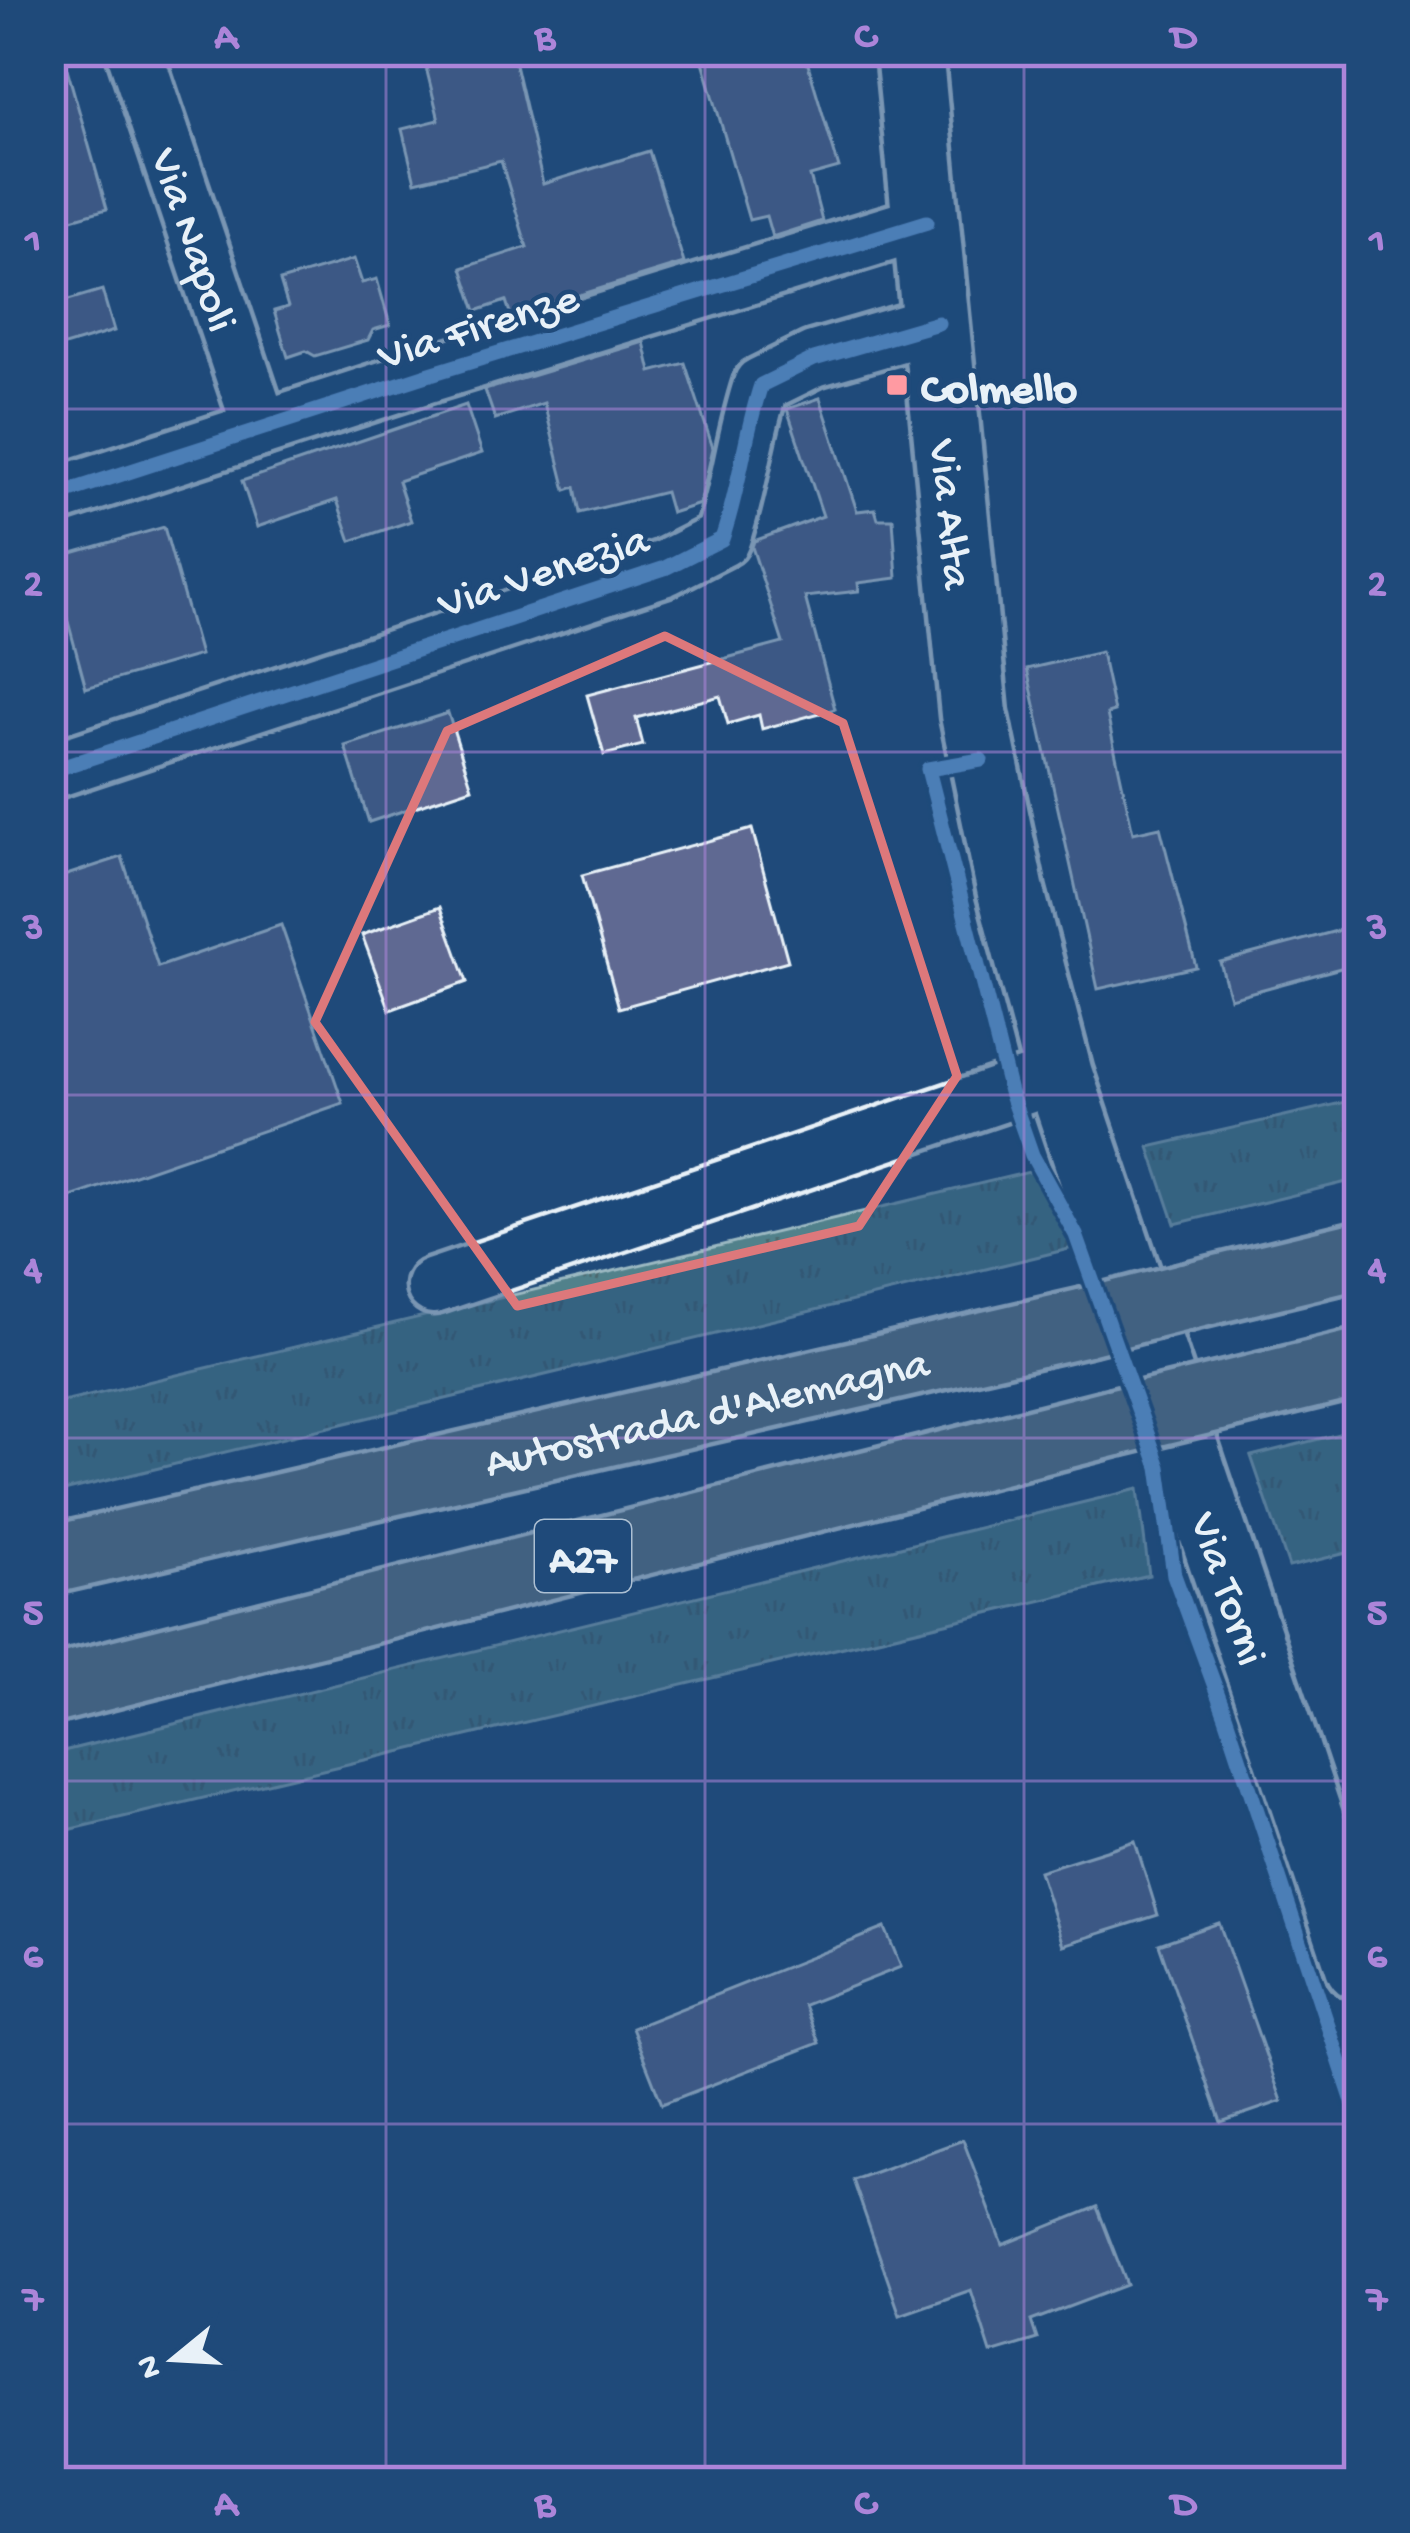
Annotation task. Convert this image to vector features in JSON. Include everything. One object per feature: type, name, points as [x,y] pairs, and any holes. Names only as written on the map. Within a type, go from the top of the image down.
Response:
[{"type":"highway","name":"Autostrada d'Alemagna","points":[[51,1560],[1359,1256]]},
{"type":"highway","name":"A27","points":[[51,1690],[1359,1364]]},
{"type":"main road","name":"Via Alta","points":[[908,51],[981,760]]},
{"type":"main road","name":"Via Torni","points":[[981,760],[1059,1076],[1359,1966]]},
{"type":"street","name":"Via Napoli","points":[[134,51],[261,429]]},
{"type":"street","name":"Via Firenze","points":[[51,497],[927,222]]},
{"type":"street","name":"Via Venezia","points":[[51,771],[665,568],[722,539],[737,496],[760,385],[814,359],[938,323]]},
{"type":"street","points":[[434,1286],[1059,1076]]},
{"type":"highlighted area","points":[[665,636],[843,723],[957,1076],[859,1226],[517,1306],[315,1022],[447,731]]},
{"type":"green space","points":[[1359,1099],[1359,1179],[1175,1224],[1149,1147]]},
{"type":"green space","points":[[1067,1163],[1094,1243],[51,1494],[51,1405]]},
{"type":"green space","points":[[1359,1429],[1359,1550],[1289,1567],[1251,1456]]},
{"type":"green space","points":[[1138,1489],[1149,1575],[51,1834],[51,1754]]},
{"type":"building","points":[[62,51],[107,209],[51,225],[51,52]]},
{"type":"building","points":[[422,51],[512,51],[543,184],[649,151],[684,263],[511,316],[506,301],[476,311],[462,268],[527,247],[501,161],[415,182],[402,129],[439,120]]},
{"type":"building","points":[[700,51],[804,51],[839,168],[810,176],[822,221],[772,237],[766,216],[749,220]]},
{"type":"building","points":[[354,259],[362,283],[377,279],[390,325],[373,330],[368,340],[315,356],[306,351],[288,357],[274,311],[288,307],[280,281]]},
{"type":"building","points":[[102,290],[114,331],[51,350],[51,305]]},
{"type":"building","points":[[644,342],[651,372],[685,363],[713,448],[700,504],[671,513],[665,492],[580,513],[575,487],[566,490],[544,403],[495,419],[485,390]]},
{"type":"building","points":[[820,398],[857,511],[875,509],[878,519],[893,519],[897,578],[858,583],[859,591],[805,597],[835,709],[762,729],[759,715],[728,724],[720,696],[636,718],[643,745],[604,755],[587,695],[783,643],[752,547],[754,541],[823,516],[787,409]]},
{"type":"building","points":[[466,405],[482,453],[398,481],[411,521],[351,541],[337,500],[257,527],[242,481]]},
{"type":"building","points":[[164,527],[200,655],[86,688],[51,559]]},
{"type":"building","points":[[1101,652],[1114,712],[1107,714],[1133,833],[1160,827],[1196,967],[1098,989],[1027,669]]},
{"type":"building","points":[[448,713],[472,788],[369,822],[345,746]]},
{"type":"building","points":[[752,829],[788,961],[619,1008],[582,875]]},
{"type":"building","points":[[122,857],[158,967],[281,925],[343,1103],[51,1204],[51,880]]},
{"type":"building","points":[[440,907],[467,982],[390,1010],[362,935]]},
{"type":"building","points":[[1359,925],[1359,963],[1230,998],[1220,962]]},
{"type":"building","points":[[1135,1841],[1158,1915],[1063,1945],[1039,1871]]},
{"type":"building","points":[[1219,1923],[1282,2101],[1221,2122],[1159,1944]]},
{"type":"building","points":[[885,1928],[901,1967],[804,2005],[819,2043],[662,2104],[632,2028]]},
{"type":"building","points":[[963,2140],[1003,2245],[1097,2207],[1127,2285],[1031,2321],[1037,2339],[991,2353],[971,2290],[900,2315],[853,2180]]},
{"type":"cycle path","points":[[51,497],[424,376],[927,222]]},
{"type":"cycle path","points":[[51,771],[665,568],[722,539],[761,385],[814,359],[938,323]]},
{"type":"cycle path","points":[[981,760],[928,769],[1010,1092],[1032,1155],[1076,1235],[1159,1467],[1174,1575],[1359,2120]]},
{"type":"place","name":"Colmello","points":[[897,385]]}]
